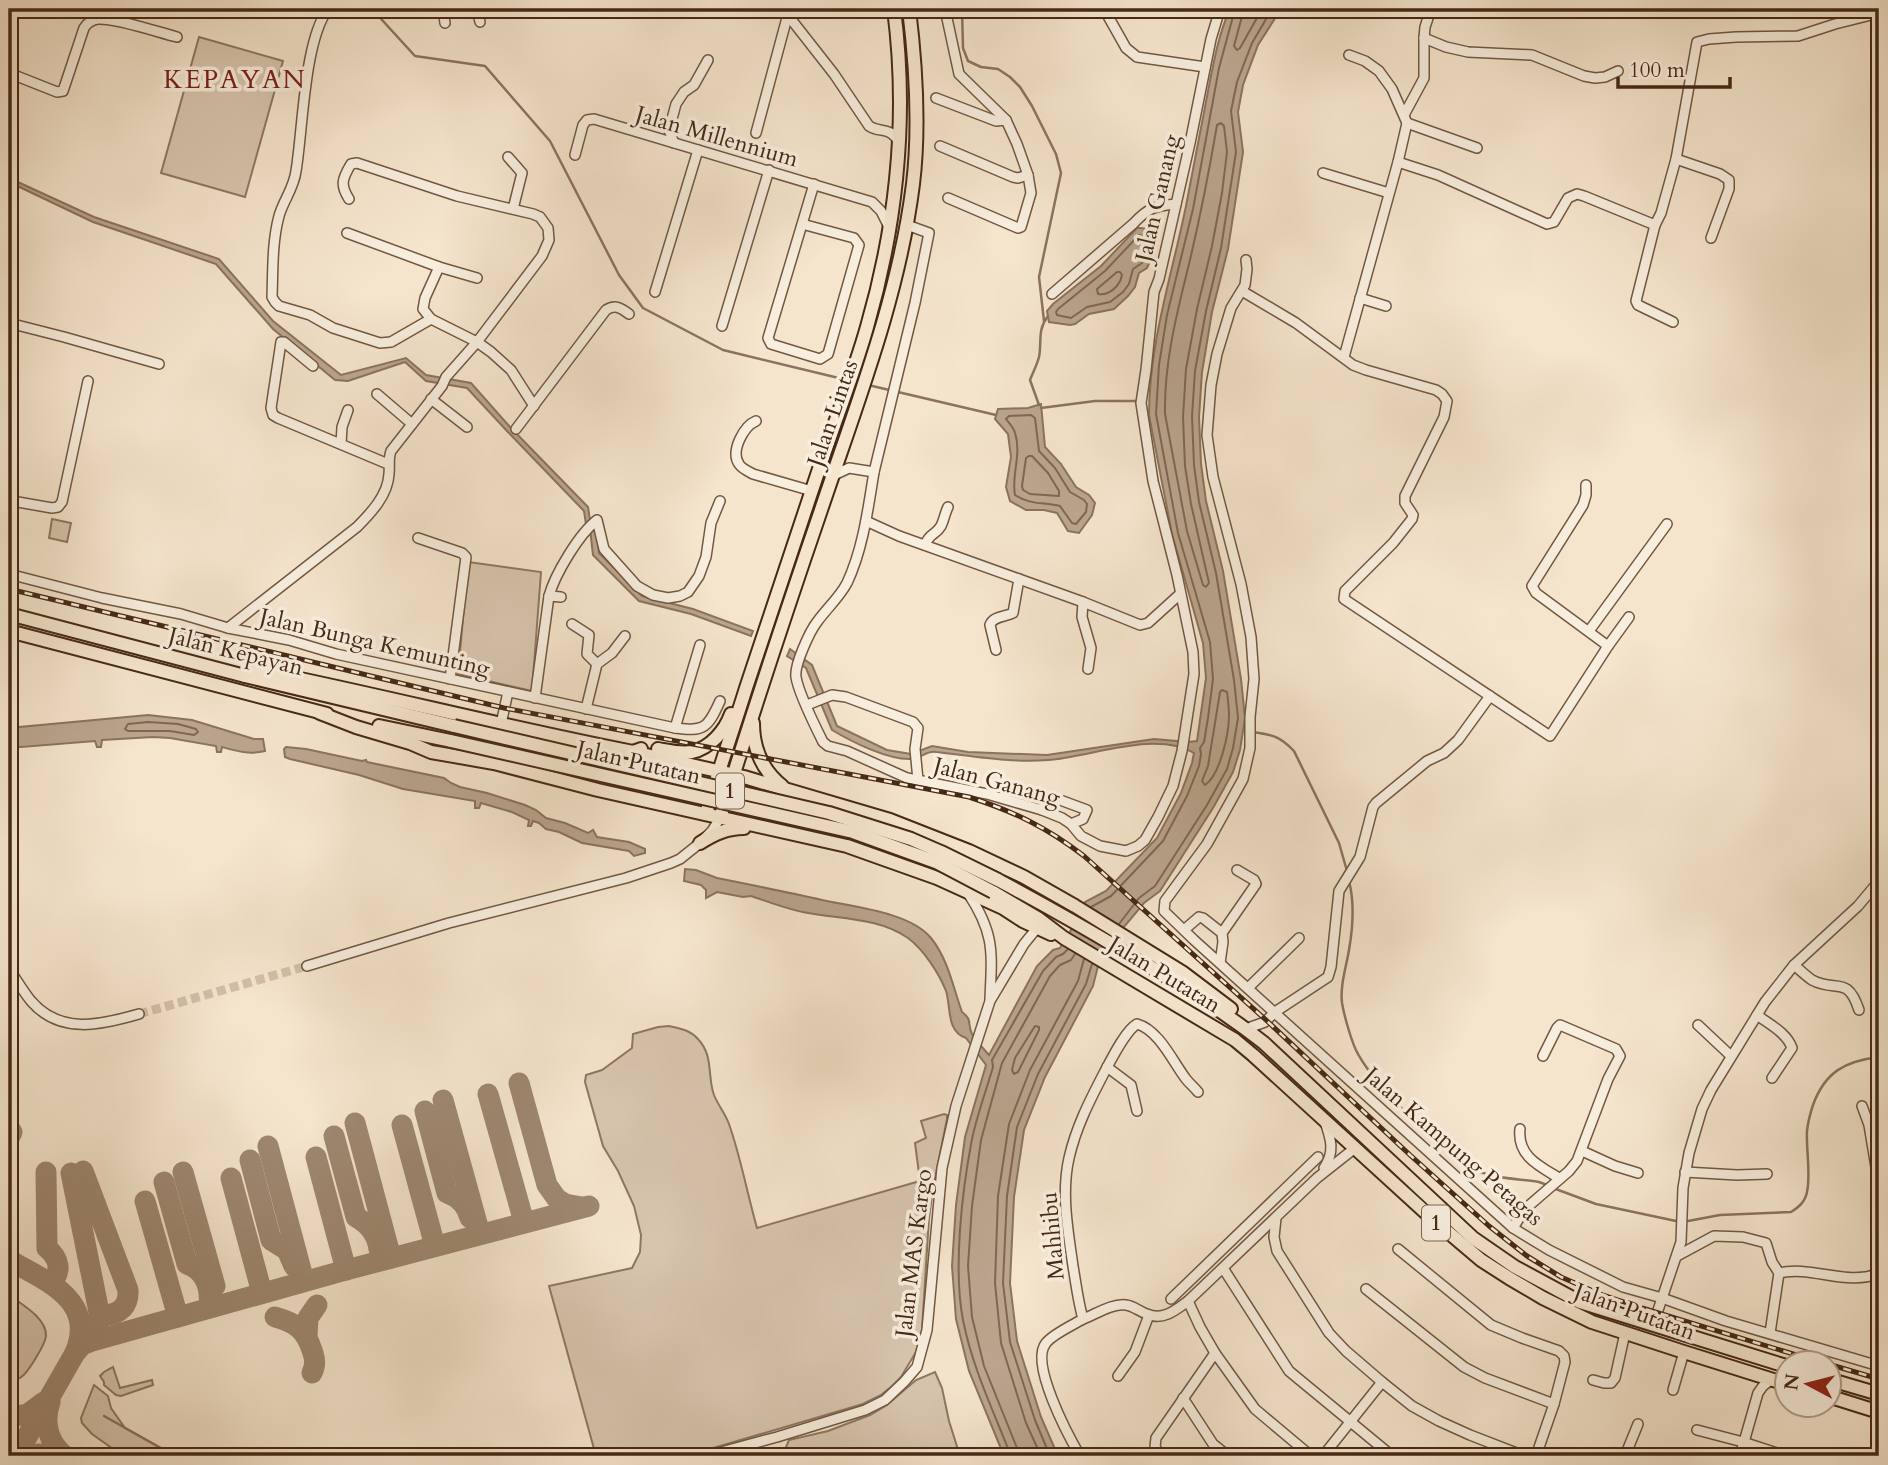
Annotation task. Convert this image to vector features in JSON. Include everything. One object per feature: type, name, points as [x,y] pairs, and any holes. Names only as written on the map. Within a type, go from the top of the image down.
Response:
[{"type":"highway","name":"Jalan Lintas","points":[[706,814],[777,592],[866,330],[890,229],[901,116],[894,9]]},
{"type":"highway","name":"Jalan Lintas","points":[[720,818],[755,705],[870,365],[893,287],[907,225],[916,131],[909,9]]},
{"type":"highway","name":"Jalan Kepayan","points":[[9,614],[245,676],[454,726]]},
{"type":"highway","name":"Jalan Kepayan","points":[[9,631],[320,713],[451,741]]},
{"type":"highway","points":[[245,676],[267,672],[366,692],[534,733],[733,774],[920,830],[1013,872],[1075,906],[1178,977],[1217,997],[1265,1039],[1275,1053]]},
{"type":"highway","points":[[633,752],[647,748],[693,752],[705,747],[726,726],[738,694],[746,688]]},
{"type":"highway","points":[[738,713],[748,712],[755,705]]},
{"type":"highway","points":[[755,705],[755,746],[775,781],[785,789]]},
{"type":"highway","points":[[320,713],[431,752],[494,763],[598,790],[847,846],[893,861],[966,891],[1037,928],[1064,938]]},
{"type":"highway","name":"Jalan Putatan","points":[[454,726],[829,813],[911,839],[941,852],[995,886],[1064,938],[1235,1040],[1481,1260],[1543,1298],[1592,1322],[1772,1379]]},
{"type":"highway","name":"Jalan Putatan","points":[[451,741],[853,832],[936,862],[1066,917],[1178,977],[1275,1053],[1443,1211],[1489,1249],[1548,1286],[1580,1301],[1772,1361]]},
{"type":"highway","points":[[744,823],[736,809],[737,796],[744,785],[753,780]]},
{"type":"highway","points":[[700,843],[725,830],[769,829]]},
{"type":"highway","points":[[1842,1383],[1879,1394]]},
{"type":"highway","points":[[1842,1400],[1879,1412]]},
{"type":"street","points":[[312,9],[326,11],[315,38],[308,76],[295,180],[279,215],[272,297],[279,306],[310,315],[333,328],[380,343],[391,342],[431,319]]},
{"type":"street","points":[[443,9],[445,23]]},
{"type":"street","points":[[477,9],[480,22]]},
{"type":"street","points":[[945,9],[959,74],[1006,120],[1028,175],[1031,193],[1021,227],[1018,228],[948,198]]},
{"type":"street","points":[[1104,9],[1126,48],[1137,57],[1205,67]]},
{"type":"street","name":"Jalan Ganang","points":[[907,225],[929,233],[874,472],[866,521],[846,584],[816,624],[797,666],[796,676],[825,744],[900,775],[987,794],[1042,810],[1062,818],[1081,836],[1100,846],[1126,851],[1144,840],[1165,806],[1173,786],[1182,751],[1194,674],[1193,652],[1153,481],[1141,401],[1154,292],[1220,9]]},
{"type":"street","points":[[1343,357],[1398,162],[1406,119],[1424,78],[1424,38],[1431,9]]},
{"type":"street","points":[[785,11],[834,74],[869,126],[884,129],[901,116]]},
{"type":"street","points":[[756,133],[785,11]]},
{"type":"street","points":[[1673,322],[1636,303],[1655,225],[1676,159],[1696,42],[1736,37],[1798,36],[1879,13]]},
{"type":"street","points":[[9,73],[57,92],[63,91],[84,28],[93,20],[108,20],[177,37]]},
{"type":"street","points":[[1424,38],[1468,52],[1532,55],[1595,78],[1618,71]]},
{"type":"street","points":[[1349,55],[1365,61],[1379,71],[1392,89],[1406,119],[1477,148]]},
{"type":"street","points":[[674,143],[669,130],[676,104],[684,92],[694,85],[708,61]]},
{"type":"street","points":[[936,98],[996,121],[1006,120]]},
{"type":"street","name":"Jalan Millennium","points":[[576,155],[583,125],[590,119],[872,202]]},
{"type":"street","points":[[884,129],[900,144]]},
{"type":"street","points":[[940,146],[1013,177],[1028,175]]},
{"type":"street","points":[[655,292],[698,150]]},
{"type":"street","points":[[508,157],[522,173],[513,209]]},
{"type":"street","points":[[1676,159],[1730,180],[1711,238]]},
{"type":"street","points":[[228,628],[357,527],[374,510],[389,476],[391,451],[548,245],[549,235],[545,222],[533,214],[457,196],[354,162],[342,185],[349,200]]},
{"type":"street","points":[[1398,162],[1438,175],[1547,224],[1554,222],[1568,198],[1577,194],[1655,225]]},
{"type":"street","points":[[722,326],[769,170]]},
{"type":"street","points":[[1323,173],[1389,193]]},
{"type":"street","points":[[802,225],[854,238],[860,248],[828,354],[820,359],[771,344],[768,338],[814,184]]},
{"type":"street","points":[[890,229],[881,211],[872,202],[882,199],[896,189]]},
{"type":"street","points":[[1052,294],[1145,211],[1153,207],[1176,204]]},
{"type":"street","points":[[348,233],[439,267],[477,278]]},
{"type":"street","points":[[1246,260],[1247,276],[1242,291],[1296,323],[1353,365],[1436,390],[1447,401],[1444,416],[1405,496],[1405,503],[1413,515],[1412,519],[1393,543],[1345,592],[1344,599],[1550,736],[1629,617]]},
{"type":"street","points":[[439,267],[423,304],[425,313],[431,319],[477,341],[491,352],[511,370],[534,407]]},
{"type":"street","name":"Jalan Kampung Petagas","points":[[1242,291],[1231,308],[1219,344],[1210,385],[1207,435],[1213,477],[1248,618],[1254,679],[1250,742],[1243,779],[1207,844],[1165,901],[1164,911],[1527,1238],[1623,1287],[1726,1321],[1879,1366]]},
{"type":"street","points":[[1360,298],[1386,306]]},
{"type":"street","points":[[516,429],[606,310],[620,308],[629,314]]},
{"type":"street","points":[[9,323],[159,364]]},
{"type":"street","points":[[313,366],[281,342],[271,408],[273,415],[388,464]]},
{"type":"street","points":[[9,504],[12,500],[52,508],[62,502],[88,381]]},
{"type":"street","points":[[377,394],[412,424]]},
{"type":"street","points":[[431,399],[467,428]]},
{"type":"street","points":[[341,444],[342,426],[348,410]]},
{"type":"street","points":[[756,421],[750,423],[742,436],[736,456],[738,463],[753,474],[812,491]]},
{"type":"street","points":[[842,447],[845,457],[853,467]]},
{"type":"street","points":[[832,477],[853,467],[874,472]]},
{"type":"street","points":[[1586,485],[1583,505],[1532,586],[1536,593],[1608,646]]},
{"type":"street","points":[[536,698],[549,596],[557,575],[587,528],[597,520],[604,549],[637,586],[653,595],[680,596],[688,592],[699,576],[706,557],[711,523],[720,500]]},
{"type":"street","points":[[925,545],[928,537],[941,526],[948,507]]},
{"type":"street","points":[[866,521],[1143,625],[1180,594]]},
{"type":"street","points":[[1589,631],[1667,524]]},
{"type":"street","points":[[418,538],[462,553],[466,557],[450,679]]},
{"type":"street","name":"Jalan Bunga Kemunting","points":[[9,574],[102,598],[172,612],[228,628],[289,640],[335,654],[675,728],[692,730],[704,727],[710,722],[720,701]]},
{"type":"street","points":[[996,650],[991,621],[1013,613],[1019,579]]},
{"type":"street","points":[[549,596],[561,597]]},
{"type":"street","points":[[1083,602],[1083,617],[1091,648],[1088,669]]},
{"type":"street","points":[[572,624],[589,635],[587,654],[597,664]]},
{"type":"street","points":[[586,709],[597,664],[612,653],[625,636]]},
{"type":"street","points":[[675,728],[700,645]]},
{"type":"street","points":[[500,724],[508,692]]},
{"type":"street","points":[[810,704],[838,696],[855,699],[913,722],[918,728],[915,749],[918,780]]},
{"type":"street","points":[[1251,1027],[1265,1022],[1275,1012],[1328,977],[1339,891],[1363,848],[1376,803],[1458,740],[1490,696]]},
{"type":"street","points":[[1042,810],[1046,800],[1052,797],[1087,810],[1083,819],[1071,824]]},
{"type":"street","points":[[307,966],[449,923],[626,878],[671,863],[700,843],[720,818]]},
{"type":"street","points":[[1220,963],[1222,933],[1256,884],[1237,870]]},
{"type":"street","points":[[1653,1325],[1677,1256],[1682,1230],[1685,1172],[1702,1109],[1711,1090],[1765,1002],[1794,965],[1858,906],[1879,881]]},
{"type":"street","name":"Jalan MAS Kargo","points":[[966,891],[984,918],[989,935],[992,963],[990,1001]]},
{"type":"street","points":[[1184,930],[1199,917],[1222,933]]},
{"type":"street","name":"Jalan MAS Kargo","points":[[706,1456],[865,1410],[895,1392],[916,1367],[927,1330],[942,1168],[956,1106],[990,1001],[1024,944],[1037,928]]},
{"type":"street","points":[[1248,988],[1298,938]]},
{"type":"street","points":[[1794,965],[1811,979],[1846,987],[1852,992],[1859,1010]]},
{"type":"street","points":[[9,969],[32,1002],[58,1021],[86,1025],[139,1014]]},
{"type":"street","points":[[1757,1015],[1790,1042],[1791,1048],[1772,1078]]},
{"type":"street","points":[[1265,1022],[1265,1039]]},
{"type":"street","name":"Mahhibu","points":[[1083,1319],[1068,1233],[1067,1171],[1078,1128],[1107,1068],[1134,1025],[1139,1024],[1161,1043],[1198,1092]]},
{"type":"street","points":[[1513,1228],[1525,1209],[1573,1167],[1620,1056],[1616,1049],[1560,1025],[1543,1056]]},
{"type":"street","points":[[1698,1025],[1731,1056]]},
{"type":"street","points":[[1107,1068],[1132,1085],[1137,1111]]},
{"type":"street","points":[[1862,1106],[1869,1125],[1879,1185]]},
{"type":"street","points":[[1317,1178],[1328,1163],[1332,1149],[1325,1121]]},
{"type":"street","points":[[1520,1129],[1521,1145],[1529,1157],[1559,1178]]},
{"type":"street","points":[[1080,1456],[1052,1400],[1042,1353],[1049,1340],[1083,1319],[1125,1304],[1149,1315],[1165,1316],[1191,1299],[1317,1178],[1355,1148]]},
{"type":"street","points":[[1582,1151],[1638,1173]]},
{"type":"street","points":[[1171,1299],[1318,1157]]},
{"type":"street","points":[[1685,1172],[1767,1174]]},
{"type":"street","points":[[1276,1218],[1274,1237],[1277,1251],[1329,1333],[1346,1351],[1412,1406],[1470,1436],[1524,1456]]},
{"type":"street","points":[[1677,1256],[1714,1236],[1743,1237],[1766,1243],[1779,1273],[1770,1333]]},
{"type":"street","points":[[1398,1249],[1491,1325],[1563,1353],[1565,1363],[1555,1404],[1536,1456]]},
{"type":"street","points":[[1223,1268],[1289,1371],[1392,1456]]},
{"type":"street","points":[[1779,1273],[1803,1271],[1850,1277],[1868,1277],[1879,1273]]},
{"type":"street","points":[[1185,1286],[1200,1327],[1255,1409],[1311,1456]]},
{"type":"street","points":[[1366,1289],[1464,1367],[1485,1378],[1555,1404]]},
{"type":"street","points":[[1118,1376],[1135,1352],[1149,1315]]},
{"type":"street","points":[[1593,1380],[1611,1383],[1615,1378],[1625,1333]]},
{"type":"street","points":[[1673,1390],[1684,1352]]},
{"type":"street","points":[[1161,1456],[1155,1447],[1155,1440],[1215,1353]]},
{"type":"street","points":[[1753,1374],[1758,1393]]},
{"type":"street","points":[[1741,1456],[1758,1393],[1772,1379]]},
{"type":"street","points":[[1323,1456],[1382,1382]]},
{"type":"street","points":[[1183,1398],[1213,1444],[1228,1456]]},
{"type":"street","points":[[1625,1456],[1638,1424]]},
{"type":"street","points":[[1697,1430],[1786,1456]]},
{"type":"shaded area","points":[[199,37],[283,61],[245,197],[161,173]]},
{"type":"shaded area","points":[[52,519],[71,523],[67,542],[49,538]]},
{"type":"shaded area","points":[[468,562],[541,572],[532,691],[458,674]]},
{"type":"shaded area","points":[[669,1026],[692,1033],[706,1052],[714,1095],[733,1137],[757,1228],[920,1181],[915,1143],[926,1138],[921,1121],[947,1115],[929,1218],[922,1330],[916,1352],[901,1377],[881,1395],[863,1404],[686,1456],[596,1456],[549,1286],[632,1268],[640,1252],[641,1235],[634,1206],[603,1146],[585,1082],[586,1075],[602,1070],[632,1048],[633,1034]]},
{"type":"shaded area","points":[[9,1295],[38,1317],[46,1336],[26,1372],[9,1382]]},
{"type":"shaded area","points":[[113,1367],[120,1388],[152,1380],[153,1385],[121,1396],[116,1395],[104,1385],[100,1376]]},
{"type":"shaded area","points":[[935,1372],[942,1388],[960,1456],[788,1456],[786,1447],[789,1440],[828,1431],[870,1415],[887,1405],[916,1380]]},
{"type":"shaded area","points":[[94,1385],[108,1396],[111,1408],[125,1428],[175,1456],[123,1456],[92,1434],[81,1418]]},
{"type":"water","points":[[1230,9],[1281,9],[1258,45],[1243,85],[1238,112],[1243,152],[1228,249],[1212,312],[1202,372],[1199,417],[1206,501],[1223,571],[1245,718],[1233,772],[1160,891],[1144,903],[1107,947],[1099,962],[1093,986],[1045,1077],[1024,1130],[1014,1197],[1010,1283],[1017,1341],[1041,1417],[1058,1456],[1004,1456],[969,1371],[956,1319],[952,1266],[956,1205],[965,1137],[986,1065],[966,1038],[955,1030],[950,1018],[946,991],[939,977],[919,948],[897,931],[860,920],[794,910],[751,896],[717,892],[706,898],[706,890],[701,885],[684,881],[685,869],[880,912],[922,929],[942,955],[962,1012],[969,1020],[972,1034],[989,1055],[1037,966],[1053,950],[1060,948],[1085,902],[1106,891],[1157,838],[1181,793],[1194,753],[1161,744],[1142,744],[1034,761],[933,752],[914,759],[892,757],[860,745],[832,730],[806,668],[787,656],[790,649],[812,665],[837,726],[887,750],[911,754],[932,746],[968,752],[1047,755],[1154,739],[1197,741],[1206,678],[1203,643],[1172,534],[1149,415],[1150,388],[1162,309],[1186,206],[1213,66]]},
{"type":"water","points":[[9,178],[94,217],[219,259],[273,321],[341,375],[406,358],[426,375],[471,383],[588,507],[590,520],[596,526],[599,553],[642,596],[693,609],[753,631],[751,636],[691,614],[639,601],[593,555],[590,529],[586,524],[584,511],[467,388],[426,381],[405,362],[348,381],[335,380],[273,329],[216,264],[93,222],[9,182]]},
{"type":"water","points":[[1137,228],[1150,232],[1157,245],[1147,268],[1139,273],[1135,287],[1128,296],[1114,309],[1089,314],[1075,324],[1049,322],[1047,311],[1053,304],[1101,266]]},
{"type":"water","points":[[1041,404],[1045,447],[1061,464],[1076,487],[1089,495],[1095,503],[1092,515],[1079,533],[1068,531],[1057,513],[1026,510],[1010,501],[1006,487],[1011,457],[1008,434],[995,419],[998,409],[1028,408]]},
{"type":"water","points":[[148,715],[192,720],[254,739],[263,739],[265,751],[248,753],[222,747],[221,752],[217,752],[216,746],[153,737],[102,740],[101,747],[97,747],[95,741],[9,748],[9,728]]},
{"type":"water","points":[[286,747],[366,760],[444,778],[460,787],[525,805],[546,818],[588,833],[593,830],[597,837],[629,842],[645,849],[645,853],[634,856],[629,851],[582,843],[533,821],[531,826],[528,826],[529,820],[512,812],[481,803],[479,808],[475,808],[475,801],[403,789],[359,775],[290,759],[285,757]]},
{"type":"waterway","points":[[372,9],[415,56],[485,66],[550,141],[619,275],[643,308],[723,350],[847,380]]},
{"type":"waterway","points":[[962,9],[963,48],[968,61],[981,67],[998,69],[1020,87],[1056,154],[1061,173],[1039,277],[1044,321]]},
{"type":"waterway","points":[[1039,405],[1030,380],[1039,357],[1042,326],[1048,316]]},
{"type":"waterway","points":[[868,385],[996,415]]},
{"type":"waterway","points":[[1041,408],[1095,401],[1139,401]]},
{"type":"waterway","points":[[1253,732],[1276,737],[1294,751],[1339,843],[1347,871]]},
{"type":"waterway","points":[[1349,881],[1352,924],[1342,1003],[1353,1044],[1367,1068],[1432,1138],[1467,1165],[1487,1174],[1547,1185]]},
{"type":"waterway","points":[[1688,1221],[1720,1215],[1791,1212],[1799,1206],[1807,1192],[1807,1131],[1818,1094],[1830,1076],[1846,1065],[1879,1057]]},
{"type":"waterway","points":[[1553,1188],[1596,1204],[1676,1221]]},
{"type":"waterway","points":[[104,1416],[175,1456]]},
{"type":"taxiway","points":[[519,1083],[547,1185],[557,1199],[565,1204],[582,1207]]},
{"type":"taxiway","points":[[488,1094],[524,1222]]},
{"type":"taxiway","points":[[443,1100],[480,1234]]},
{"type":"taxiway","points":[[425,1111],[447,1193],[461,1202],[470,1218]]},
{"type":"taxiway","points":[[355,1123],[391,1258]]},
{"type":"taxiway","points":[[402,1125],[435,1246]]},
{"type":"taxiway","points":[[9,1138],[12,1132]]},
{"type":"taxiway","points":[[334,1136],[356,1217],[372,1230],[379,1249]]},
{"type":"taxiway","points":[[268,1146],[304,1281]]},
{"type":"taxiway","points":[[316,1157],[346,1270]]},
{"type":"taxiway","points":[[250,1160],[271,1240],[287,1250],[294,1266]]},
{"type":"taxiway","points":[[83,1171],[128,1290],[127,1301],[122,1308],[105,1315]]},
{"type":"taxiway","points":[[46,1172],[47,1248],[58,1265],[57,1274],[50,1283]]},
{"type":"taxiway","points":[[183,1172],[215,1286]]},
{"type":"taxiway","points":[[71,1173],[99,1312],[97,1328],[89,1342]]},
{"type":"taxiway","points":[[231,1178],[262,1293]]},
{"type":"taxiway","points":[[164,1182],[187,1264],[203,1276],[209,1294],[209,1308]]},
{"type":"taxiway","points":[[145,1201],[178,1317]]},
{"type":"taxiway","points":[[75,1353],[89,1342],[589,1206]]},
{"type":"taxiway","points":[[9,1260],[64,1294],[74,1306],[79,1319],[80,1335],[75,1353],[16,1456]]},
{"type":"taxiway","points":[[307,1336],[308,1318],[317,1305]]},
{"type":"taxiway","points":[[275,1317],[289,1322],[303,1332],[314,1359],[312,1373]]},
{"type":"taxiway","points":[[9,1417],[28,1414],[44,1402]]},
{"type":"taxiway","points":[[50,1402],[48,1432],[65,1456]]},
{"type":"taxiway","points":[[33,1456],[59,1456]]},
{"type":"tunnel","points":[[139,1014],[307,966]]},
{"type":"railway","points":[[9,589],[504,708],[969,797],[1001,808],[1043,829],[1084,856],[1266,1020],[1410,1155],[1489,1226],[1527,1256],[1561,1277],[1600,1294],[1780,1350]]},
{"type":"railway","points":[[1842,1368],[1879,1379]]},
{"type":"district","name":"KEPAYAN","points":[[235,79]]}]
